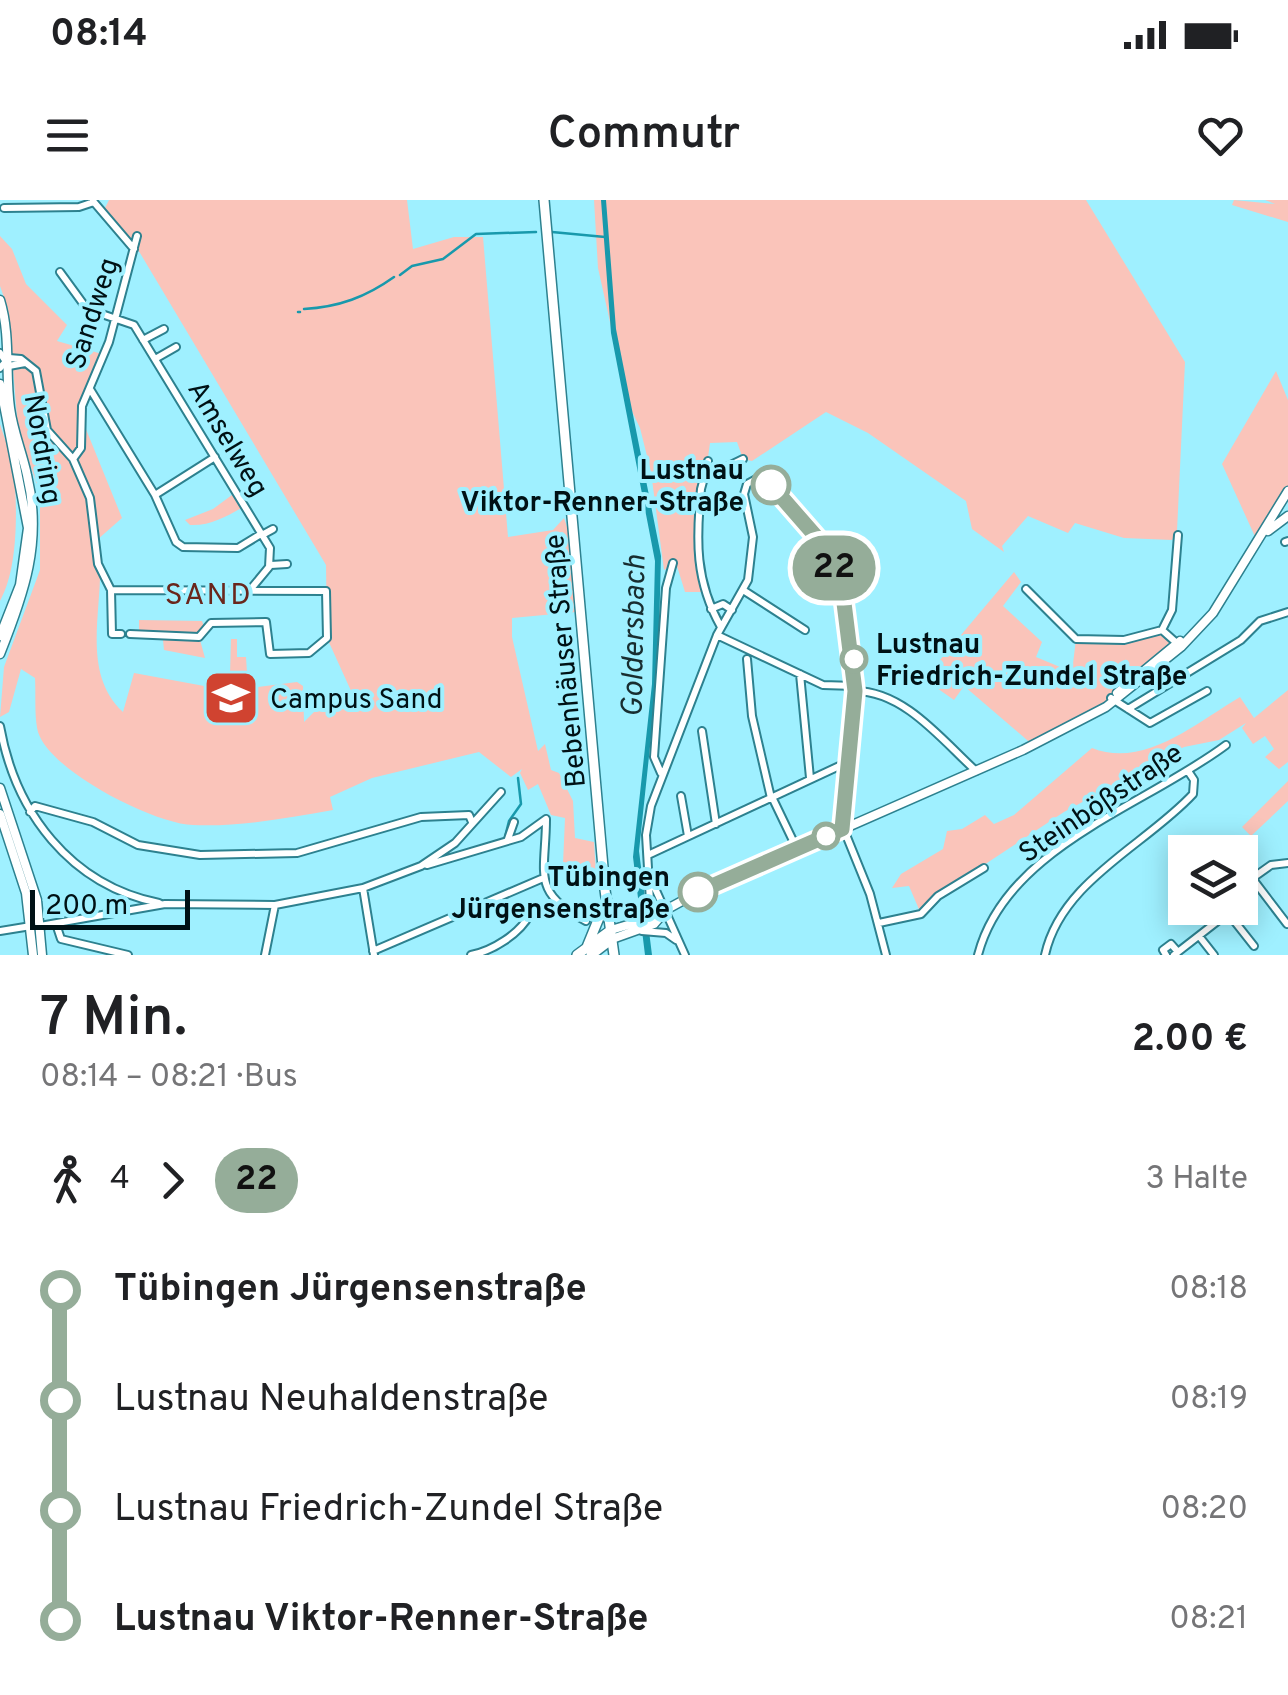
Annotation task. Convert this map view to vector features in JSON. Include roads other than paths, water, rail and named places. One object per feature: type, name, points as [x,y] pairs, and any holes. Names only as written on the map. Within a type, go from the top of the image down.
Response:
[{"type":"main road","name":"Bebenhäuser Straße","points":[[544,200],[614,955]]},
{"type":"main road","points":[[589,951],[606,900]]},
{"type":"main road","points":[[577,955],[611,935]]},
{"type":"street","points":[[4,208],[79,207],[93,201],[134,250]]},
{"type":"street","name":"Sandweg","points":[[72,459],[80,448],[80,414],[116,318],[138,236]]},
{"type":"street","name":"Amselweg","points":[[60,272],[87,309],[134,325],[262,534],[272,555],[270,566]]},
{"type":"street","name":"Nordring","points":[[0,300],[14,430],[32,501],[34,550],[27,587],[0,654]]},
{"type":"street","points":[[143,340],[164,328]]},
{"type":"street","points":[[155,359],[176,348]]},
{"type":"street","points":[[4,361],[25,362],[38,378],[47,430],[72,459],[94,513],[98,564],[112,590],[112,634],[199,637],[211,622],[266,622],[266,646],[276,656],[310,654],[327,638],[326,591],[112,590]]},
{"type":"street","name":"Nordring","points":[[0,384],[28,528],[20,585],[0,636]]},
{"type":"street","points":[[90,389],[183,547],[238,548],[274,529]]},
{"type":"street","points":[[154,495],[215,458]]},
{"type":"street","points":[[704,478],[743,458]]},
{"type":"street","points":[[708,461],[696,551],[721,627]]},
{"type":"street","points":[[653,924],[648,819],[661,773],[717,635],[743,590],[753,545],[744,494],[747,484],[756,480],[770,484],[832,561],[847,614],[855,688],[842,829],[886,955]]},
{"type":"street","points":[[611,935],[653,924],[666,909],[1070,728],[1179,645],[1220,602],[1287,498]]},
{"type":"street","points":[[1258,541],[1288,516]]},
{"type":"street","points":[[1026,589],[1076,639],[1124,640],[1162,630],[1172,610],[1178,534]]},
{"type":"street","points":[[166,541],[175,538]]},
{"type":"street","points":[[661,773],[654,757],[666,588],[674,563]]},
{"type":"street","points":[[250,590],[270,566],[287,564]]},
{"type":"street","points":[[743,590],[806,630]]},
{"type":"street","points":[[712,609],[723,604],[732,610]]},
{"type":"street","points":[[1128,709],[1240,640],[1260,621],[1288,612]]},
{"type":"street","points":[[1162,630],[1179,645]]},
{"type":"street","points":[[717,635],[823,685],[878,692],[896,701],[976,772]]},
{"type":"street","points":[[747,659],[752,716],[771,797],[796,849]]},
{"type":"street","points":[[801,674],[802,738],[810,778]]},
{"type":"street","points":[[1112,699],[1153,723],[1206,691]]},
{"type":"street","points":[[0,726],[10,768],[30,812],[81,870],[140,903]]},
{"type":"street","points":[[702,731],[716,824]]},
{"type":"street","name":"Steinbößstraße","points":[[978,955],[998,908],[1027,876],[1056,852],[1226,745]]},
{"type":"street","points":[[648,856],[851,760]]},
{"type":"street","points":[[1045,955],[1066,913],[1099,872],[1193,794],[1194,780],[1188,772]]},
{"type":"street","points":[[0,788],[25,858],[42,955]]},
{"type":"street","points":[[421,866],[455,843],[501,792]]},
{"type":"street","points":[[681,796],[688,836]]},
{"type":"street","points":[[30,812],[36,806],[52,808],[138,845],[200,856],[297,853],[443,814],[468,815],[472,824]]},
{"type":"street","points":[[0,814],[36,926],[34,955]]},
{"type":"street","points":[[0,931],[56,924],[140,903],[276,905],[363,888],[421,866],[521,837],[546,819],[541,879],[553,900],[586,921]]},
{"type":"street","points":[[508,839],[514,822]]},
{"type":"street","points":[[1258,874],[1271,865],[1288,863]]},
{"type":"street","points":[[878,923],[921,914],[938,896],[984,868]]},
{"type":"street","points":[[363,888],[373,953],[541,879]]},
{"type":"street","points":[[652,880],[685,955]]},
{"type":"street","points":[[1258,886],[1287,924]]},
{"type":"street","points":[[652,904],[666,909]]},
{"type":"street","points":[[266,955],[276,905]]},
{"type":"street","points":[[470,955],[483,953],[510,936],[524,926],[530,914]]},
{"type":"street","points":[[56,924],[62,939],[128,955]]},
{"type":"street","points":[[653,924],[680,944]]},
{"type":"street","points":[[1166,955],[1163,950],[1172,944],[1176,954],[1212,925]]},
{"type":"street","points":[[1236,925],[1254,946]]},
{"type":"street","points":[[1199,936],[1214,955]]},
{"type":"water","points":[[601,200],[606,200],[616,329],[661,556],[658,671],[639,851],[652,955],[645,955],[633,857],[652,684],[655,561],[611,333]]},
{"type":"waterway","points":[[400,275],[412,266],[443,259],[476,234],[536,232]]},
{"type":"waterway","points":[[552,232],[605,237]]},
{"type":"waterway","points":[[304,309],[352,300],[394,277]]},
{"type":"waterway","points":[[505,837],[509,821],[521,804],[518,778]]},
{"type":"place","name":"Lustnau Viktor-Renner-Straße","points":[[771,485]]},
{"type":"place","name":"Lustnau Friedrich-Zundel Straße","points":[[854,659]]},
{"type":"place","name":"Campus Sand","points":[[231,698]]},
{"type":"place","name":"Tübingen Jürgensenstraße","points":[[698,892]]},
{"type":"district","name":"SAND","points":[[209,594]]},
{"type":"water label","name":"Goldersbach","points":[[633,636]]}]
